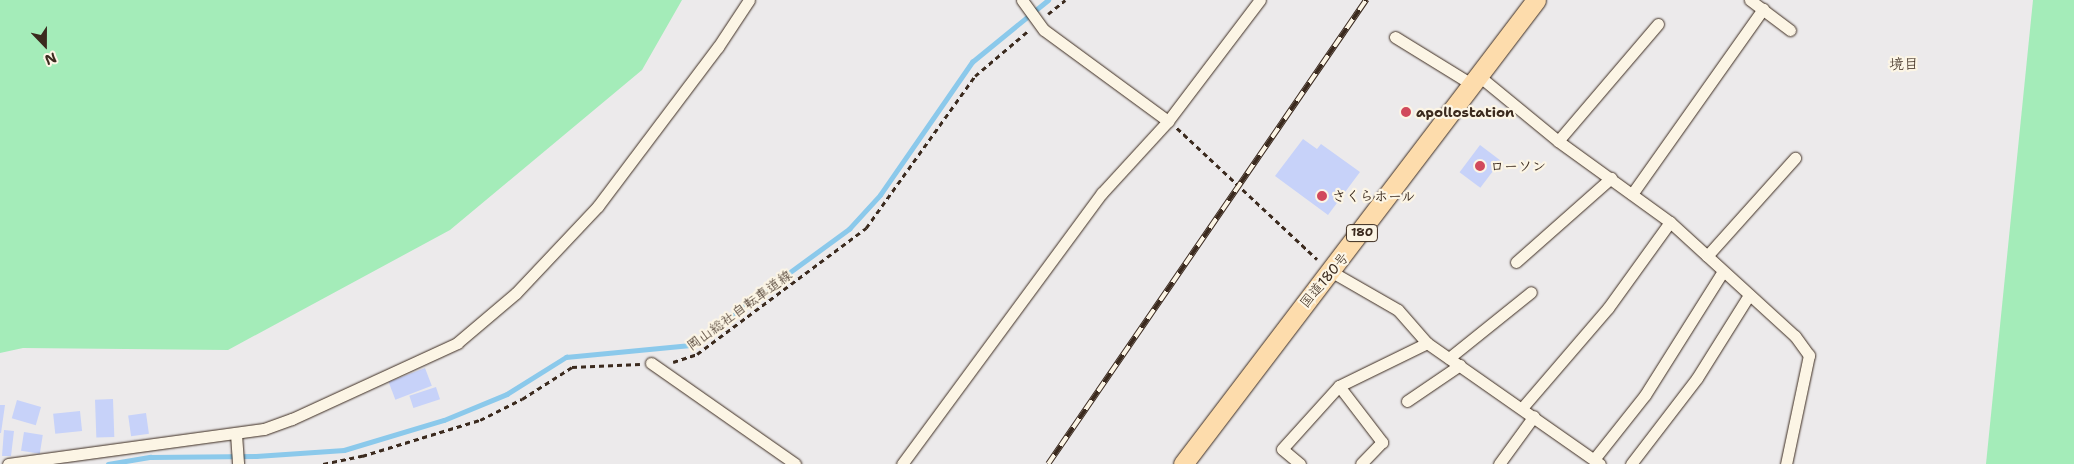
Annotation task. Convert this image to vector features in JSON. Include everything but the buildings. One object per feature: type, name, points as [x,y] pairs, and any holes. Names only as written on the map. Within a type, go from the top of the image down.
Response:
[{"type":"highway","name":"国道180号","points":[[1184,464],[1294,317],[1332,272],[1536,0]]},
{"type":"street","points":[[15,464],[188,437],[236,434],[292,419],[457,342],[516,294],[564,244],[626,171],[748,0]]},
{"type":"street","points":[[902,464],[1102,194],[1168,121],[1260,0]]},
{"type":"street","points":[[1750,0],[1790,30]]},
{"type":"street","points":[[1023,1],[1038,22],[1168,121]]},
{"type":"street","points":[[1632,194],[1763,9]]},
{"type":"street","points":[[1558,142],[1658,24]]},
{"type":"street","points":[[1395,37],[1476,80],[1558,142],[1611,178],[1670,222],[1795,336],[1809,355],[1786,464]]},
{"type":"street","points":[[1707,256],[1795,158]]},
{"type":"street","points":[[1516,262],[1611,178]]},
{"type":"street","points":[[1522,408],[1608,308],[1670,222]]},
{"type":"street","points":[[1332,272],[1398,310],[1427,343],[1598,461],[1645,396],[1723,271]]},
{"type":"street","points":[[1449,358],[1530,292]]},
{"type":"street","points":[[1631,464],[1697,378],[1749,295]]},
{"type":"street","points":[[1294,462],[1282,449],[1339,386],[1427,343]]},
{"type":"street","points":[[651,363],[795,464]]},
{"type":"street","points":[[1407,401],[1460,365]]},
{"type":"street","points":[[1339,386],[1382,442],[1361,464]]},
{"type":"street","points":[[1499,464],[1534,416]]},
{"type":"street","points":[[236,434],[238,464]]},
{"type":"path","name":"岡山総社自転車道線","points":[[323,464],[447,432],[488,417],[522,400],[572,367],[670,363],[698,354],[866,228],[975,76],[1065,0]]},
{"type":"path","points":[[1168,121],[1332,272]]},
{"type":"green space","points":[[0,0],[682,0],[642,70],[450,230],[228,350],[23,348],[0,353]]},
{"type":"green space","points":[[2033,0],[2074,0],[2074,464],[1986,464]]},
{"type":"waterway","points":[[108,464],[150,457],[256,456],[344,450],[444,420],[507,394],[566,357],[690,345],[849,229],[880,195],[972,62],[1048,0]]},
{"type":"railway","points":[[1048,464],[1366,0]]},
{"type":"place","name":"apollostation","points":[[1406,112]]},
{"type":"place","name":"ローソン","points":[[1480,166]]},
{"type":"place","name":"さくらホール","points":[[1322,196]]},
{"type":"district","name":"境目","points":[[1904,65]]}]
